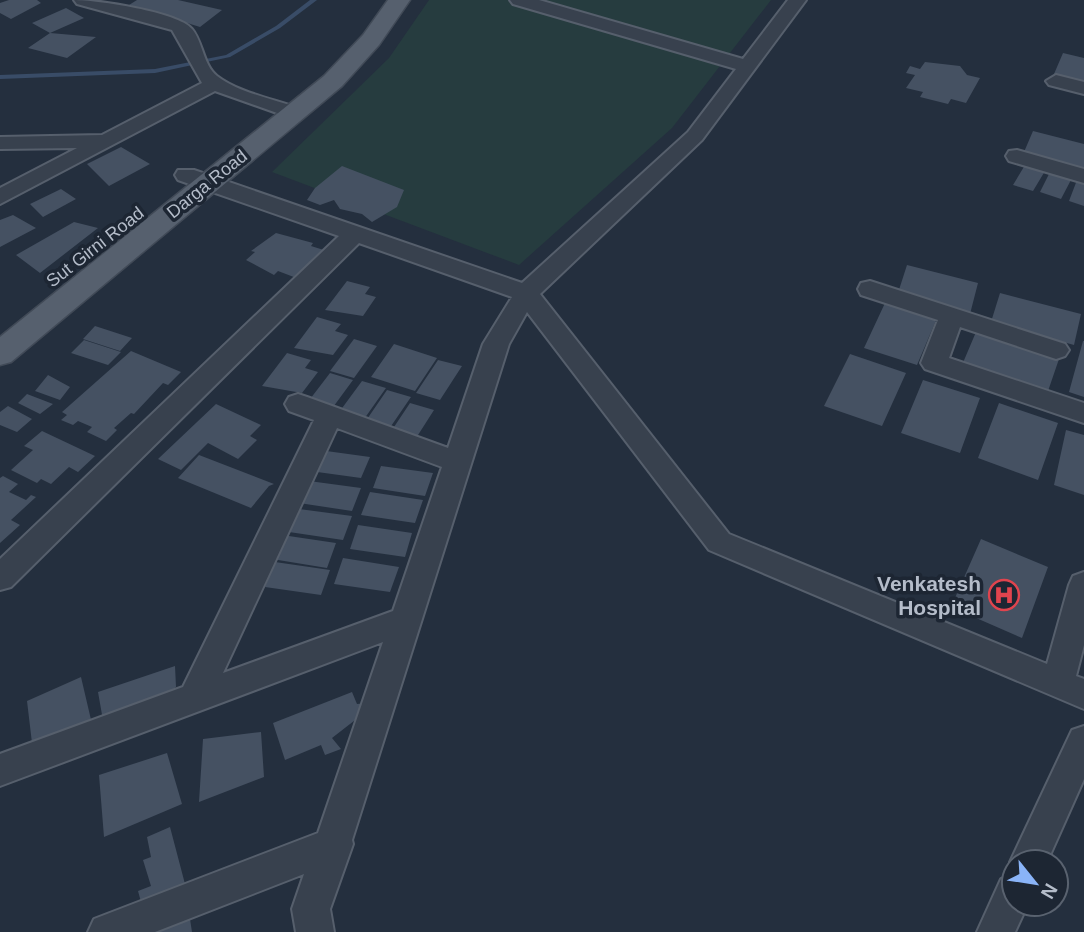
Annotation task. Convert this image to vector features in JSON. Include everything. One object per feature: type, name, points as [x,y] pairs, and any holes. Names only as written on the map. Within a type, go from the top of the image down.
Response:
[{"type":"main road","points":[[284,109],[371,0]]},
{"type":"main road","name":"Darga Road","points":[[0,354],[197,179],[284,109],[333,81],[370,40],[399,0]]},
{"type":"main road","name":"Sut Girni Road","points":[[0,322],[197,179]]},
{"type":"street","points":[[83,0],[179,26],[189,34],[210,79],[284,109]]},
{"type":"street","points":[[519,0],[748,66]]},
{"type":"street","points":[[315,932],[311,909],[335,844],[496,344],[526,293],[695,136],[797,0]]},
{"type":"street","points":[[0,197],[107,140],[210,79]]},
{"type":"street","points":[[1056,81],[1084,88]]},
{"type":"street","points":[[0,144],[107,140]]},
{"type":"street","points":[[1017,156],[1084,176]]},
{"type":"street","points":[[197,179],[526,293],[719,542],[1071,689],[1084,585]]},
{"type":"street","points":[[0,578],[355,233]]},
{"type":"street","points":[[870,289],[951,318],[1056,350]]},
{"type":"street","points":[[951,318],[934,363],[1084,413]]},
{"type":"street","points":[[298,404],[458,462]]},
{"type":"street","points":[[195,697],[329,416]]},
{"type":"street","points":[[0,770],[408,619]]},
{"type":"street","points":[[1034,848],[1084,741]]},
{"type":"street","points":[[107,932],[335,844]]},
{"type":"green space","points":[[429,0],[771,0],[672,128],[519,265],[272,172],[389,58]]},
{"type":"building","points":[[9,0],[37,0],[41,3],[11,19],[0,13],[0,3]]},
{"type":"building","points":[[137,0],[178,0],[222,10],[200,27],[129,5]]},
{"type":"building","points":[[66,8],[84,18],[50,33],[32,23]]},
{"type":"building","points":[[50,33],[96,37],[67,58],[28,48]]},
{"type":"building","points":[[1063,53],[1084,58],[1084,82],[1054,74]]},
{"type":"building","points":[[925,62],[960,66],[967,75],[980,78],[966,103],[951,99],[948,104],[920,97],[923,92],[906,88],[915,75],[906,73],[910,66],[920,69]]},
{"type":"building","points":[[1033,131],[1084,144],[1084,168],[1024,152]]},
{"type":"building","points":[[121,147],[150,164],[109,186],[87,164]]},
{"type":"building","points":[[1025,165],[1045,171],[1033,191],[1013,185]]},
{"type":"building","points":[[342,166],[404,190],[397,207],[372,222],[362,214],[340,209],[334,200],[320,205],[307,200],[315,188]]},
{"type":"building","points":[[1049,174],[1072,178],[1061,199],[1040,192]]},
{"type":"building","points":[[1077,180],[1084,182],[1084,206],[1069,201]]},
{"type":"building","points":[[61,189],[76,199],[43,217],[30,204]]},
{"type":"building","points":[[13,215],[36,228],[0,247],[0,220]]},
{"type":"building","points":[[74,222],[98,228],[40,273],[16,255]]},
{"type":"building","points":[[276,233],[313,243],[311,246],[327,251],[299,279],[278,271],[274,275],[246,260],[255,252],[251,251]]},
{"type":"building","points":[[907,265],[978,283],[970,314],[897,296]]},
{"type":"building","points":[[347,281],[370,287],[365,294],[376,297],[363,316],[325,310]]},
{"type":"building","points":[[1000,293],[1081,314],[1074,345],[991,322]]},
{"type":"building","points":[[885,303],[937,318],[917,365],[864,348]]},
{"type":"building","points":[[317,317],[341,324],[335,331],[348,335],[333,355],[294,348]]},
{"type":"building","points":[[95,326],[132,338],[120,351],[83,339]]},
{"type":"building","points":[[976,332],[1059,359],[1047,394],[962,365]]},
{"type":"building","points":[[354,339],[377,346],[354,378],[330,371]]},
{"type":"building","points":[[84,340],[121,352],[108,365],[71,353]]},
{"type":"building","points":[[1084,341],[1084,397],[1069,392]]},
{"type":"building","points":[[394,344],[437,358],[415,391],[371,377]]},
{"type":"building","points":[[131,351],[181,372],[168,385],[163,383],[134,414],[131,413],[114,428],[117,430],[106,441],[87,432],[92,427],[78,421],[73,425],[61,420],[67,415],[62,412]]},
{"type":"building","points":[[287,353],[311,360],[305,368],[318,372],[302,393],[262,386]]},
{"type":"building","points":[[850,354],[906,373],[882,426],[824,406]]},
{"type":"building","points":[[438,360],[462,366],[440,400],[416,393]]},
{"type":"building","points":[[330,373],[353,380],[328,414],[304,407]]},
{"type":"building","points":[[48,375],[70,387],[60,400],[35,391]]},
{"type":"building","points":[[923,380],[980,398],[960,453],[901,433]]},
{"type":"building","points":[[362,381],[386,388],[362,422],[337,415]]},
{"type":"building","points":[[387,390],[411,397],[387,432],[363,425]]},
{"type":"building","points":[[27,394],[53,404],[40,414],[18,403]]},
{"type":"building","points":[[410,403],[434,410],[411,446],[386,439]]},
{"type":"building","points":[[999,403],[1058,423],[1038,480],[978,458]]},
{"type":"building","points":[[216,404],[261,425],[250,436],[257,440],[238,459],[208,443],[181,470],[158,459]]},
{"type":"building","points":[[8,406],[32,419],[17,432],[0,425],[0,412]]},
{"type":"building","points":[[1066,430],[1084,435],[1084,495],[1054,485]]},
{"type":"building","points":[[42,431],[95,456],[78,472],[69,467],[51,484],[41,479],[37,483],[11,470],[33,450],[24,446]]},
{"type":"building","points":[[319,450],[370,457],[361,478],[310,471]]},
{"type":"building","points":[[199,455],[274,484],[269,486],[251,508],[178,478]]},
{"type":"building","points":[[381,466],[433,473],[425,496],[373,488]]},
{"type":"building","points":[[3,476],[18,484],[9,492],[26,500],[31,495],[36,497],[11,520],[20,525],[0,543],[0,478]]},
{"type":"building","points":[[309,481],[361,488],[352,511],[299,503]]},
{"type":"building","points":[[370,492],[423,500],[415,523],[361,515]]},
{"type":"building","points":[[299,509],[352,516],[343,540],[289,532]]},
{"type":"building","points":[[358,525],[412,533],[405,557],[350,549]]},
{"type":"building","points":[[282,535],[336,543],[327,568],[272,559]]},
{"type":"building","points":[[981,539],[1048,567],[1022,638],[951,607]]},
{"type":"building","points":[[343,558],[399,567],[390,592],[334,584]]},
{"type":"building","points":[[275,562],[330,570],[321,595],[265,587]]},
{"type":"building","points":[[175,666],[176,687],[151,708],[104,726],[98,692]]},
{"type":"building","points":[[81,677],[92,724],[32,743],[27,701]]},
{"type":"building","points":[[352,692],[357,704],[367,703],[359,717],[332,738],[341,749],[325,755],[321,745],[285,760],[273,723]]},
{"type":"building","points":[[261,732],[264,777],[199,802],[203,739]]},
{"type":"building","points":[[167,753],[182,804],[104,837],[99,775]]},
{"type":"building","points":[[170,827],[185,884],[141,902],[138,891],[151,886],[143,860],[151,857],[147,837]]},
{"type":"building","points":[[190,919],[192,932],[158,932]]},
{"type":"waterway","points":[[0,77],[155,71],[228,56],[278,27],[314,0]]},
{"type":"place","name":"Venkatesh Hospital","points":[[1004,595]]}]
